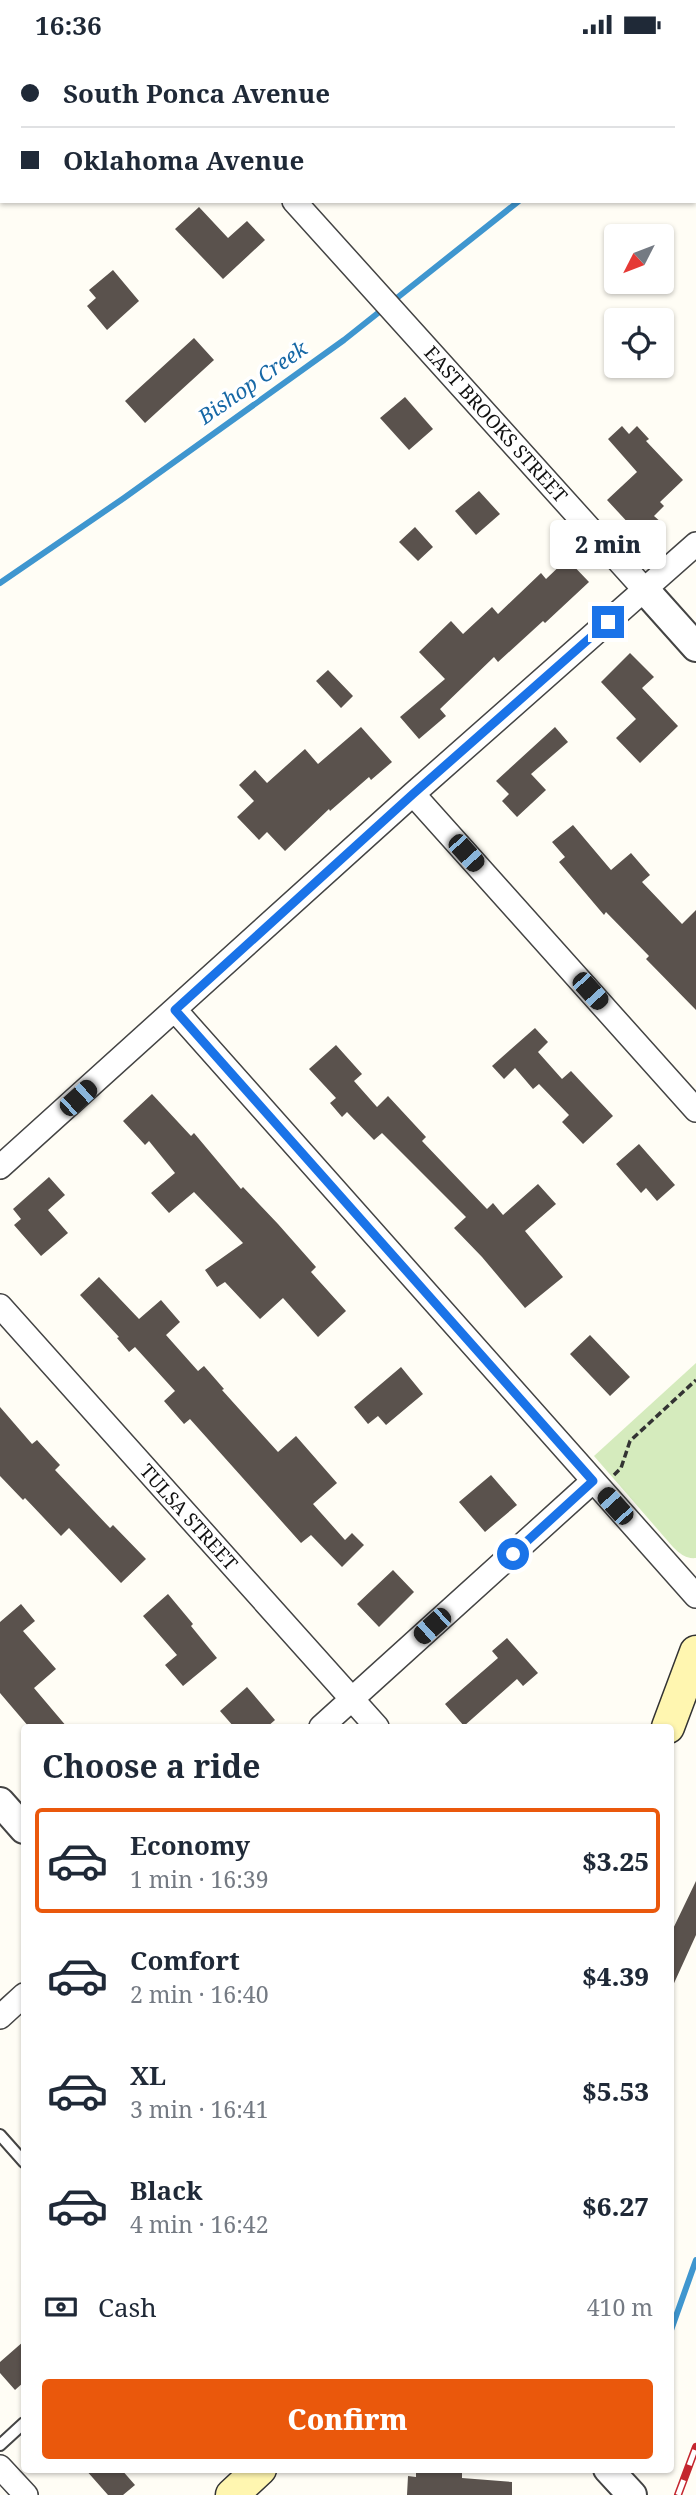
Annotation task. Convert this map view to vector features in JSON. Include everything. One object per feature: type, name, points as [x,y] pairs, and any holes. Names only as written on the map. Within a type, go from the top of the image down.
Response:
[{"type":"main road","points":[[669,1724],[696,1652]]},
{"type":"main road","points":[[232,2495],[256,2473]]},
{"type":"street","name":"EAST BROOKS STREET","points":[[296,203],[696,647]]},
{"type":"street","points":[[0,1167],[413,794],[696,544]]},
{"type":"street","points":[[413,794],[696,1109]]},
{"type":"street","points":[[175,1010],[696,1596]]},
{"type":"street","name":"TULSA STREET","points":[[0,1306],[374,1724]]},
{"type":"street","points":[[324,1724],[596,1484]]},
{"type":"street","points":[[0,1802],[21,1826]]},
{"type":"street","points":[[0,2017],[21,1998]]},
{"type":"street","points":[[0,2467],[26,2495]]},
{"type":"lane","points":[[0,2135],[21,2159]]},
{"type":"lane","points":[[0,2445],[21,2426]]},
{"type":"path","points":[[596,1484],[621,1468],[630,1440],[696,1380]]},
{"type":"green space","points":[[696,1363],[696,1558],[692,1558],[673,1547],[594,1456]]},
{"type":"building","points":[[199,207],[228,238],[247,221],[265,240],[223,279],[175,229]]},
{"type":"building","points":[[113,270],[139,301],[107,330],[87,306],[96,298],[89,290]]},
{"type":"building","points":[[194,338],[214,360],[145,423],[125,401]]},
{"type":"building","points":[[405,397],[433,429],[409,450],[380,418]]},
{"type":"building","points":[[622,426],[629,434],[637,426],[649,439],[646,441],[683,480],[660,502],[664,506],[654,516],[662,523],[644,540],[607,500],[637,472],[608,439]]},
{"type":"building","points":[[479,491],[500,514],[476,535],[455,511]]},
{"type":"building","points":[[415,527],[433,547],[418,561],[399,542]]},
{"type":"building","points":[[567,559],[589,582],[498,662],[494,657],[440,709],[446,716],[419,739],[400,717],[445,679],[419,652],[451,621],[463,634],[492,607],[498,614],[541,573],[546,579]]},
{"type":"building","points":[[630,653],[654,677],[642,688],[678,726],[640,763],[616,738],[636,719],[601,682]]},
{"type":"building","points":[[328,670],[353,696],[341,708],[316,681]]},
{"type":"building","points":[[361,727],[392,762],[371,780],[369,777],[330,811],[329,809],[285,851],[267,832],[259,840],[237,817],[254,801],[239,785],[255,770],[267,783],[305,749],[318,764]]},
{"type":"building","points":[[555,727],[568,742],[531,774],[546,790],[517,817],[502,801],[509,794],[496,781]]},
{"type":"building","points":[[573,825],[611,870],[631,853],[650,875],[642,882],[682,924],[696,910],[696,1010],[646,959],[649,956],[606,912],[604,915],[559,862],[565,857],[552,842]]},
{"type":"building","points":[[535,1028],[548,1042],[538,1052],[562,1079],[571,1071],[613,1116],[583,1144],[562,1122],[569,1115],[539,1084],[533,1089],[515,1068],[504,1079],[492,1066]]},
{"type":"building","points":[[336,1045],[362,1074],[354,1081],[377,1107],[388,1096],[426,1137],[422,1141],[487,1209],[493,1203],[503,1215],[538,1184],[556,1204],[525,1231],[563,1277],[525,1308],[454,1228],[466,1217],[382,1133],[374,1140],[347,1112],[342,1117],[330,1103],[336,1098],[309,1069]]},
{"type":"building","points":[[152,1094],[191,1136],[194,1133],[241,1189],[243,1187],[316,1267],[311,1272],[346,1311],[318,1337],[283,1298],[260,1319],[225,1282],[217,1287],[205,1270],[243,1243],[194,1192],[169,1213],[151,1193],[175,1173],[149,1141],[145,1145],[123,1121]]},
{"type":"building","points":[[639,1144],[675,1185],[657,1201],[646,1188],[641,1193],[616,1164]]},
{"type":"building","points":[[49,1177],[65,1195],[48,1210],[68,1233],[41,1256],[14,1225],[21,1219],[13,1209]]},
{"type":"building","points":[[99,1277],[139,1319],[161,1300],[180,1322],[166,1335],[198,1371],[204,1366],[278,1452],[296,1436],[337,1483],[313,1504],[345,1540],[352,1533],[364,1545],[342,1567],[311,1535],[301,1543],[190,1419],[184,1424],[164,1401],[175,1391],[135,1347],[129,1352],[117,1338],[119,1337],[80,1295]]},
{"type":"building","points":[[590,1335],[630,1377],[610,1396],[570,1354]]},
{"type":"building","points":[[401,1367],[423,1394],[386,1425],[378,1416],[368,1424],[354,1407]]},
{"type":"building","points":[[0,1407],[32,1444],[37,1440],[60,1465],[55,1470],[110,1528],[113,1525],[146,1559],[121,1583],[69,1528],[61,1536],[0,1476]]},
{"type":"building","points":[[491,1475],[517,1505],[485,1532],[459,1502]]},
{"type":"building","points":[[393,1570],[414,1592],[379,1627],[357,1604]]},
{"type":"building","points":[[168,1594],[217,1658],[183,1686],[165,1665],[177,1655],[143,1616]]},
{"type":"building","points":[[21,1604],[35,1621],[23,1631],[56,1669],[34,1688],[64,1724],[26,1724],[0,1693],[0,1622]]},
{"type":"building","points":[[507,1638],[538,1673],[523,1686],[517,1679],[466,1724],[462,1724],[445,1704],[498,1658],[492,1651]]},
{"type":"building","points":[[247,1687],[275,1720],[270,1724],[231,1724],[220,1711]]},
{"type":"building","points":[[696,1881],[696,1935],[674,1983],[674,1927]]},
{"type":"building","points":[[21,2344],[21,2385],[15,2390],[0,2373],[0,2362]]},
{"type":"building","points":[[89,2473],[124,2473],[135,2485],[123,2495],[108,2495]]},
{"type":"building","points":[[416,2473],[462,2473],[462,2478],[512,2482],[512,2495],[407,2495],[408,2476],[416,2477]]},
{"type":"waterway","name":"Bishop Creek","points":[[0,583],[124,498],[344,340],[516,203]]},
{"type":"waterway","points":[[674,2322],[696,2260]]},
{"type":"railway","points":[[678,2495],[696,2447]]},
{"type":"route","points":[[513,1554],[593,1481],[175,1010],[608,622]]}]
